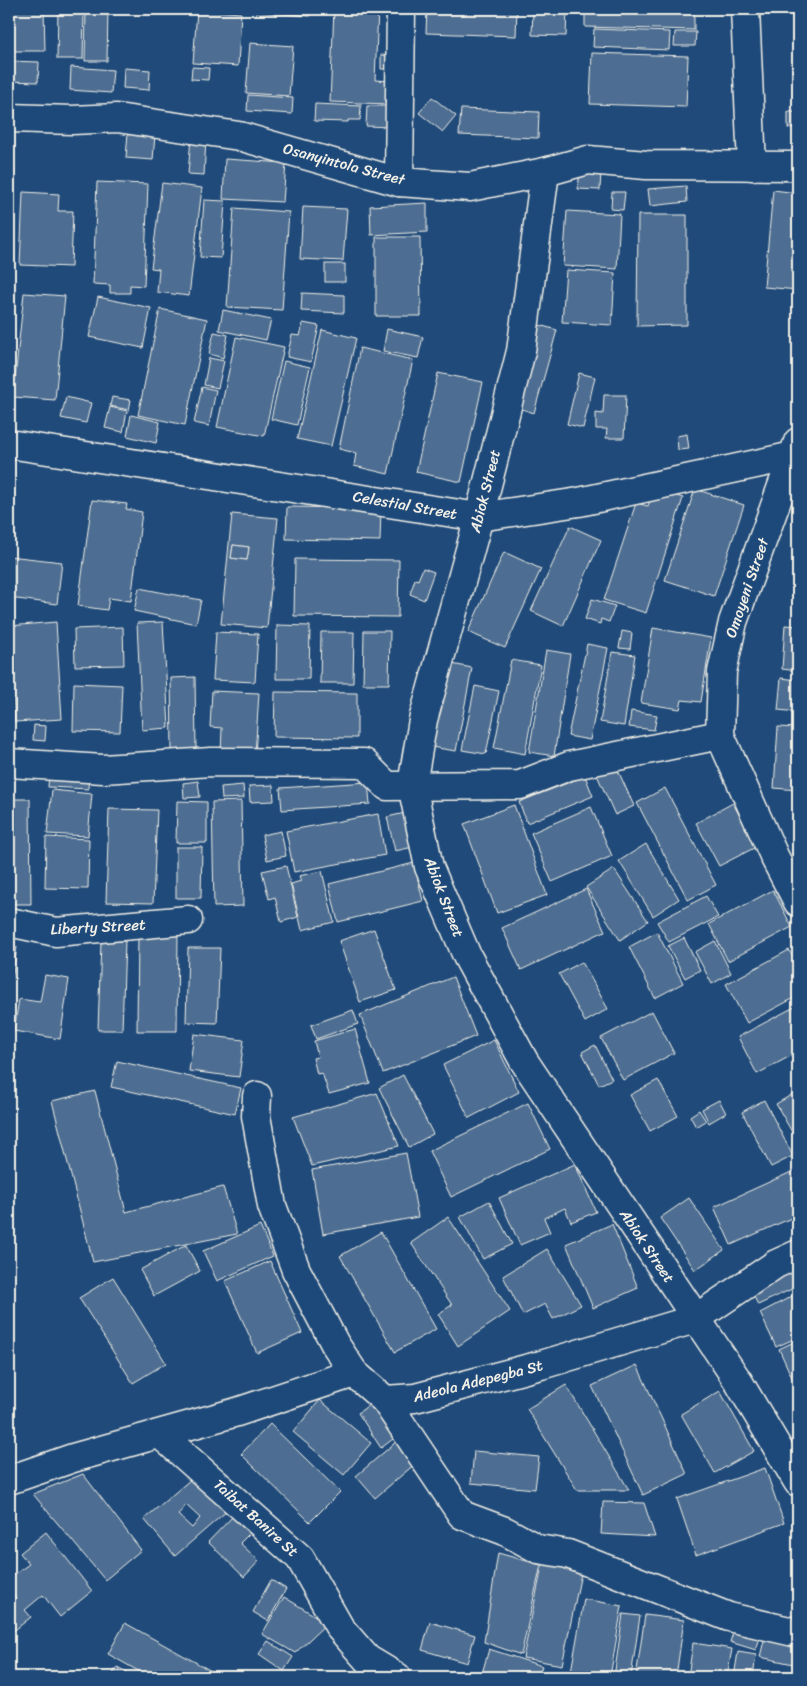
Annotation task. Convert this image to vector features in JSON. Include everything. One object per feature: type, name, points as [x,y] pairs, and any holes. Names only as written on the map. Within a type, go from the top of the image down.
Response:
[{"type":"street","points":[[399,182],[401,9]]},
{"type":"street","points":[[745,9],[752,166]]},
{"type":"street","name":"Osanyintola Street","points":[[9,118],[72,120],[116,118],[239,136],[399,182],[470,187],[545,172],[588,160],[646,165],[798,166]]},
{"type":"street","name":"Abiok Street","points":[[545,172],[521,351],[479,517],[423,720],[412,786],[429,867],[467,956],[524,1061],[738,1381],[798,1482]]},
{"type":"street","name":"Celestial Street","points":[[9,444],[479,517],[579,502],[797,451]]},
{"type":"street","name":"Omoyeni Street","points":[[796,896],[774,858],[720,735],[722,672],[733,622],[797,451]]},
{"type":"street","points":[[9,763],[103,770],[211,762],[364,763],[387,786],[520,785],[569,766],[720,735]]},
{"type":"street","name":"Liberty Street","points":[[9,922],[56,932],[188,920]]},
{"type":"street","points":[[257,1096],[256,1116],[275,1215],[296,1270],[335,1344],[354,1373],[385,1400],[462,1515],[505,1531],[538,1550],[568,1554],[729,1617],[798,1633]]},
{"type":"street","name":"Adeola Adepegba St","points":[[385,1400],[415,1398],[541,1365],[695,1319],[776,1264],[798,1254]]},
{"type":"street","points":[[9,1480],[73,1458],[237,1412],[354,1373]]},
{"type":"street","name":"Taibat Banire St","points":[[160,1435],[300,1558],[340,1628],[367,1659],[397,1677]]},
{"type":"building","points":[[9,9],[44,9],[45,51],[9,51]]},
{"type":"building","points":[[58,9],[84,9],[83,59],[57,59]]},
{"type":"building","points":[[86,9],[108,9],[107,61],[85,61]]},
{"type":"building","points":[[256,9],[311,9],[310,16],[255,12]]},
{"type":"building","points":[[334,9],[378,9],[375,80],[391,81],[390,104],[330,102]]},
{"type":"building","points":[[427,9],[517,9],[516,36],[426,33]]},
{"type":"building","points":[[533,9],[567,9],[566,36],[532,35]]},
{"type":"building","points":[[585,9],[694,9],[694,30],[585,27]]},
{"type":"building","points":[[197,10],[241,13],[238,66],[193,63]]},
{"type":"building","points":[[594,29],[670,32],[669,50],[593,47]]},
{"type":"building","points":[[675,32],[696,32],[695,46],[674,46]]},
{"type":"building","points":[[250,43],[293,46],[289,96],[246,93]]},
{"type":"building","points":[[592,53],[688,56],[686,107],[590,104]]},
{"type":"building","points":[[381,55],[392,56],[392,69],[381,69]]},
{"type":"building","points":[[9,61],[39,62],[38,82],[9,81]]},
{"type":"building","points":[[71,67],[113,70],[111,93],[70,90]]},
{"type":"building","points":[[192,67],[209,68],[208,80],[191,79]]},
{"type":"building","points":[[124,68],[150,70],[149,90],[123,88]]},
{"type":"building","points":[[248,95],[293,98],[292,114],[247,111]]},
{"type":"building","points":[[432,97],[456,116],[443,132],[419,113]]},
{"type":"building","points":[[315,104],[361,106],[360,120],[348,120],[348,122],[314,121]]},
{"type":"building","points":[[367,106],[391,106],[390,127],[366,126]]},
{"type":"building","points":[[461,109],[539,112],[538,138],[459,135]]},
{"type":"building","points":[[788,112],[798,112],[798,128],[788,128]]},
{"type":"building","points":[[128,132],[155,134],[153,160],[126,158]]},
{"type":"building","points":[[191,138],[206,139],[204,175],[188,174]]},
{"type":"building","points":[[225,159],[286,163],[283,202],[223,199]]},
{"type":"building","points":[[580,170],[601,172],[600,190],[578,189]]},
{"type":"building","points":[[97,182],[148,184],[144,286],[130,285],[130,293],[110,293],[110,285],[93,284]]},
{"type":"building","points":[[162,183],[202,188],[189,296],[157,292],[159,269],[151,268]]},
{"type":"building","points":[[686,186],[687,202],[650,206],[648,189]]},
{"type":"building","points":[[773,190],[798,193],[798,290],[764,287]]},
{"type":"building","points":[[23,192],[59,194],[58,211],[73,211],[71,267],[20,265]]},
{"type":"building","points":[[612,192],[625,192],[623,210],[611,209]]},
{"type":"building","points":[[204,200],[225,201],[221,258],[200,257]]},
{"type":"building","points":[[427,203],[427,232],[371,235],[370,206]]},
{"type":"building","points":[[303,207],[347,209],[343,261],[300,259]]},
{"type":"building","points":[[234,208],[289,212],[282,310],[227,307]]},
{"type":"building","points":[[567,211],[620,214],[617,269],[563,266]]},
{"type":"building","points":[[638,215],[687,215],[687,325],[637,326]]},
{"type":"building","points":[[376,237],[420,237],[421,316],[376,316]]},
{"type":"building","points":[[325,264],[345,264],[345,282],[325,282]]},
{"type":"building","points":[[566,270],[615,273],[612,325],[562,322]]},
{"type":"building","points":[[24,293],[65,296],[55,400],[13,397]]},
{"type":"building","points":[[302,293],[344,295],[344,313],[301,311]]},
{"type":"building","points":[[98,297],[151,308],[143,348],[89,337]]},
{"type":"building","points":[[160,309],[207,319],[185,425],[138,415]]},
{"type":"building","points":[[223,310],[271,320],[266,340],[219,330]]},
{"type":"building","points":[[303,323],[319,326],[311,362],[287,357],[292,335],[300,336]]},
{"type":"building","points":[[539,325],[557,330],[534,413],[516,407]]},
{"type":"building","points":[[387,329],[423,337],[418,358],[383,351]]},
{"type":"building","points":[[322,330],[356,338],[331,446],[297,439]]},
{"type":"building","points":[[214,332],[228,335],[223,358],[209,354]]},
{"type":"building","points":[[236,337],[284,347],[264,436],[217,427]]},
{"type":"building","points":[[360,348],[413,360],[388,474],[354,466],[356,453],[339,449]]},
{"type":"building","points":[[209,358],[224,361],[218,388],[204,385]]},
{"type":"building","points":[[284,361],[310,367],[297,425],[271,419]]},
{"type":"building","points":[[438,373],[483,382],[461,482],[416,472]]},
{"type":"building","points":[[579,373],[595,377],[583,428],[567,424]]},
{"type":"building","points":[[202,387],[216,390],[209,426],[194,423]]},
{"type":"building","points":[[604,395],[626,395],[624,438],[606,438],[607,429],[596,429],[596,413],[603,414]]},
{"type":"building","points":[[66,397],[91,403],[86,423],[61,418]]},
{"type":"building","points":[[112,397],[131,400],[129,410],[110,406]]},
{"type":"building","points":[[110,407],[127,411],[123,432],[105,428]]},
{"type":"building","points":[[131,415],[160,422],[156,443],[127,436]]},
{"type":"building","points":[[687,434],[689,449],[678,450],[677,436]]},
{"type":"building","points":[[654,489],[683,498],[646,613],[604,600],[636,503],[648,506]]},
{"type":"building","points":[[695,489],[744,505],[714,596],[665,580]]},
{"type":"building","points":[[92,500],[127,504],[126,509],[142,512],[131,601],[109,598],[107,610],[78,606]]},
{"type":"building","points":[[287,507],[381,508],[380,541],[286,539]]},
{"type":"building","points":[[232,514],[278,518],[267,628],[221,624]],"holes":[[[233,545],[249,547],[247,560],[231,558]]]},
{"type":"building","points":[[570,526],[601,540],[563,626],[531,611]]},
{"type":"building","points":[[233,545],[249,547],[247,560],[231,558]]},
{"type":"building","points":[[504,552],[541,569],[505,648],[468,632]]},
{"type":"building","points":[[9,556],[62,562],[57,604],[9,598]]},
{"type":"building","points":[[295,559],[399,560],[398,617],[294,616]]},
{"type":"building","points":[[423,568],[434,572],[424,600],[410,594],[415,579],[418,580]]},
{"type":"building","points":[[139,588],[201,600],[196,624],[134,611]]},
{"type":"building","points":[[592,599],[615,606],[609,622],[601,619],[600,624],[585,619]]},
{"type":"building","points":[[56,622],[62,719],[15,722],[9,626]]},
{"type":"building","points":[[163,622],[169,728],[142,730],[137,623]]},
{"type":"building","points":[[277,625],[310,626],[309,679],[276,679]]},
{"type":"building","points":[[785,625],[798,626],[798,671],[782,669]]},
{"type":"building","points":[[123,627],[124,665],[75,666],[74,629]]},
{"type":"building","points":[[653,628],[711,638],[701,702],[682,700],[680,709],[641,703]]},
{"type":"building","points":[[364,631],[390,631],[389,684],[363,684]]},
{"type":"building","points":[[622,631],[632,633],[630,649],[619,648]]},
{"type":"building","points":[[216,632],[258,634],[255,682],[213,680]]},
{"type":"building","points":[[321,632],[354,632],[353,683],[320,683]]},
{"type":"building","points":[[587,644],[608,648],[590,740],[568,736]]},
{"type":"building","points":[[546,650],[570,654],[554,756],[529,752]]},
{"type":"building","points":[[612,652],[635,655],[624,726],[600,722]]},
{"type":"building","points":[[511,660],[541,665],[525,754],[494,748]]},
{"type":"building","points":[[447,663],[472,668],[456,751],[431,747]]},
{"type":"building","points":[[195,677],[196,749],[172,750],[171,678]]},
{"type":"building","points":[[781,678],[798,680],[798,712],[778,710]]},
{"type":"building","points":[[74,683],[122,685],[120,732],[73,731]]},
{"type":"building","points":[[475,686],[499,691],[486,754],[462,750]]},
{"type":"building","points":[[212,691],[259,693],[255,756],[221,754],[222,728],[210,727]]},
{"type":"building","points":[[275,692],[357,693],[357,738],[274,737]]},
{"type":"building","points":[[631,711],[657,715],[654,730],[629,727]]},
{"type":"building","points":[[34,725],[46,726],[45,741],[33,740]]},
{"type":"building","points":[[778,727],[798,728],[798,790],[774,788]]},
{"type":"building","points":[[616,766],[634,806],[615,815],[597,775]]},
{"type":"building","points":[[49,771],[89,774],[88,789],[48,787]]},
{"type":"building","points":[[585,776],[593,796],[527,823],[519,802]]},
{"type":"building","points":[[198,781],[200,797],[184,798],[183,783]]},
{"type":"building","points":[[368,782],[370,804],[282,810],[280,788]]},
{"type":"building","points":[[243,785],[244,798],[222,799],[221,787]]},
{"type":"building","points":[[273,785],[274,801],[250,802],[249,786]]},
{"type":"building","points":[[665,788],[716,885],[688,900],[637,803]]},
{"type":"building","points":[[52,790],[92,794],[88,836],[47,834]]},
{"type":"building","points":[[9,799],[30,799],[31,904],[9,904]]},
{"type":"building","points":[[177,801],[207,802],[207,843],[176,843]]},
{"type":"building","points":[[241,801],[243,906],[214,907],[212,802]]},
{"type":"building","points":[[733,803],[756,847],[719,866],[696,823]]},
{"type":"building","points":[[514,805],[547,895],[497,913],[464,824]]},
{"type":"building","points":[[591,807],[612,856],[552,882],[531,833]]},
{"type":"building","points":[[109,809],[157,810],[153,903],[106,902]]},
{"type":"building","points":[[405,813],[413,847],[395,851],[387,817]]},
{"type":"building","points":[[378,814],[385,855],[294,872],[286,831]]},
{"type":"building","points":[[281,831],[286,856],[267,860],[262,835]]},
{"type":"building","points":[[46,837],[89,839],[88,889],[45,888]]},
{"type":"building","points":[[646,844],[679,899],[653,916],[619,861]]},
{"type":"building","points":[[176,847],[202,847],[201,898],[176,898]]},
{"type":"building","points":[[414,863],[423,901],[338,922],[329,884]]},
{"type":"building","points":[[286,866],[298,917],[281,922],[275,897],[269,899],[262,871]]},
{"type":"building","points":[[614,869],[648,921],[620,940],[586,887]]},
{"type":"building","points":[[322,871],[334,922],[302,930],[291,884],[301,881],[299,876]]},
{"type":"building","points":[[586,889],[605,931],[521,970],[502,928]]},
{"type":"building","points":[[773,890],[792,927],[728,961],[709,924]]},
{"type":"building","points":[[706,896],[718,917],[669,942],[657,922]]},
{"type":"building","points":[[374,929],[396,990],[360,1002],[339,941]]},
{"type":"building","points":[[138,931],[178,932],[177,1031],[137,1031]]},
{"type":"building","points":[[657,932],[683,983],[655,998],[629,947]]},
{"type":"building","points":[[684,938],[700,970],[685,978],[668,946]]},
{"type":"building","points":[[101,941],[125,941],[122,1030],[98,1030]]},
{"type":"building","points":[[715,941],[731,973],[712,984],[695,952]]},
{"type":"building","points":[[9,946],[17,947],[10,992],[9,991]]},
{"type":"building","points":[[188,948],[220,948],[217,1023],[186,1022]]},
{"type":"building","points":[[789,950],[798,967],[798,996],[747,1023],[726,984]]},
{"type":"building","points":[[582,962],[608,1009],[585,1022],[559,974]]},
{"type":"building","points":[[45,975],[69,979],[60,1039],[14,1031],[19,999],[40,1002]]},
{"type":"building","points":[[453,977],[476,1036],[383,1073],[360,1015]]},
{"type":"building","points":[[798,1005],[798,1052],[757,1074],[738,1037]]},
{"type":"building","points":[[353,1010],[358,1024],[316,1039],[311,1025]]},
{"type":"building","points":[[652,1011],[674,1053],[623,1080],[601,1038]]},
{"type":"building","points":[[355,1029],[370,1083],[329,1094],[322,1073],[317,1074],[313,1058],[318,1057],[314,1041]]},
{"type":"building","points":[[194,1034],[244,1040],[239,1077],[189,1071]]},
{"type":"building","points":[[494,1040],[519,1092],[469,1118],[443,1065]]},
{"type":"building","points":[[595,1045],[612,1079],[599,1085],[582,1052]]},
{"type":"building","points":[[117,1061],[241,1088],[235,1114],[111,1087]]},
{"type":"building","points":[[403,1075],[433,1134],[409,1147],[379,1088]]},
{"type":"building","points":[[658,1080],[678,1116],[650,1131],[630,1095]]},
{"type":"building","points":[[95,1091],[126,1212],[223,1187],[237,1234],[93,1262],[52,1101]]},
{"type":"building","points":[[798,1091],[798,1128],[792,1132],[776,1104]]},
{"type":"building","points":[[377,1093],[399,1146],[312,1166],[293,1117]]},
{"type":"building","points":[[719,1100],[726,1113],[709,1123],[702,1109]]},
{"type":"building","points":[[764,1100],[793,1156],[771,1167],[742,1112]]},
{"type":"building","points":[[528,1103],[550,1149],[451,1197],[429,1151]]},
{"type":"building","points":[[699,1110],[706,1121],[696,1127],[690,1116]]},
{"type":"building","points":[[406,1153],[418,1217],[323,1234],[312,1170]]},
{"type":"building","points":[[575,1164],[596,1212],[571,1222],[565,1208],[544,1218],[550,1232],[520,1245],[499,1198]]},
{"type":"building","points":[[798,1169],[798,1215],[731,1245],[714,1207]]},
{"type":"building","points":[[689,1198],[724,1250],[695,1270],[660,1218]]},
{"type":"building","points":[[489,1201],[512,1244],[483,1259],[460,1217]]},
{"type":"building","points":[[448,1217],[510,1311],[458,1346],[438,1314],[452,1305],[411,1243]]},
{"type":"building","points":[[612,1224],[638,1288],[593,1308],[566,1244]]},
{"type":"building","points":[[260,1226],[273,1256],[217,1281],[203,1251]]},
{"type":"building","points":[[381,1232],[436,1329],[395,1352],[340,1256]]},
{"type":"building","points":[[186,1245],[200,1271],[154,1296],[140,1270]]},
{"type":"building","points":[[547,1249],[581,1305],[553,1319],[545,1304],[523,1315],[503,1276]]},
{"type":"building","points":[[270,1261],[302,1333],[257,1353],[225,1281]]},
{"type":"building","points":[[798,1263],[798,1286],[758,1305],[749,1286]]},
{"type":"building","points":[[113,1277],[166,1363],[133,1383],[79,1298]]},
{"type":"building","points":[[798,1293],[798,1337],[776,1347],[760,1313]]},
{"type":"building","points":[[798,1340],[798,1391],[779,1349]]},
{"type":"building","points":[[637,1365],[687,1474],[643,1495],[592,1386]]},
{"type":"building","points":[[566,1385],[629,1490],[577,1490],[527,1409]]},
{"type":"building","points":[[720,1391],[754,1451],[715,1473],[681,1414]]},
{"type":"building","points":[[320,1400],[371,1443],[344,1475],[293,1432]]},
{"type":"building","points":[[374,1401],[397,1436],[381,1448],[358,1413]]},
{"type":"building","points":[[270,1424],[340,1492],[310,1522],[241,1454]]},
{"type":"building","points":[[397,1441],[416,1463],[375,1498],[356,1476]]},
{"type":"building","points":[[474,1451],[539,1457],[535,1489],[471,1483]]},
{"type":"building","points":[[765,1468],[784,1523],[696,1555],[677,1499]]},
{"type":"building","points":[[83,1474],[141,1550],[105,1580],[33,1494]]},
{"type":"building","points":[[197,1474],[228,1510],[175,1556],[144,1519]],"holes":[[[186,1505],[200,1518],[192,1528],[178,1515]]]},
{"type":"building","points":[[603,1502],[644,1503],[655,1537],[601,1534]]},
{"type":"building","points":[[235,1514],[252,1531],[240,1543],[259,1561],[244,1577],[208,1542]]},
{"type":"building","points":[[46,1532],[92,1591],[60,1617],[43,1595],[25,1610],[31,1617],[11,1633],[9,1604],[16,1598],[9,1589],[9,1574],[11,1577],[29,1564],[20,1553]]},
{"type":"building","points":[[498,1553],[541,1565],[521,1655],[484,1642]]},
{"type":"building","points":[[544,1557],[583,1564],[562,1665],[523,1658]]},
{"type":"building","points":[[271,1580],[286,1589],[268,1621],[253,1612]]},
{"type":"building","points":[[284,1597],[327,1623],[295,1653],[262,1634]]},
{"type":"building","points":[[584,1599],[622,1606],[610,1677],[570,1677]]},
{"type":"building","points":[[623,1614],[640,1616],[631,1677],[614,1677]]},
{"type":"building","points":[[645,1615],[684,1620],[676,1677],[636,1677]]},
{"type":"building","points":[[737,1620],[763,1628],[756,1650],[730,1642]]},
{"type":"building","points":[[430,1622],[475,1635],[467,1663],[422,1650]]},
{"type":"building","points":[[125,1623],[222,1677],[149,1677],[108,1654]]},
{"type":"building","points":[[765,1636],[798,1647],[798,1665],[760,1657]]},
{"type":"building","points":[[268,1641],[293,1657],[284,1671],[259,1654]]},
{"type":"building","points":[[693,1643],[732,1649],[727,1677],[688,1677]]},
{"type":"building","points":[[489,1649],[542,1666],[539,1674],[546,1677],[481,1677]]},
{"type":"building","points":[[738,1652],[756,1655],[753,1677],[734,1677]]},
{"type":"building","points":[[117,1667],[137,1677],[111,1677]]},
{"type":"building","points":[[771,1671],[798,1676],[798,1677],[770,1677]]}]
